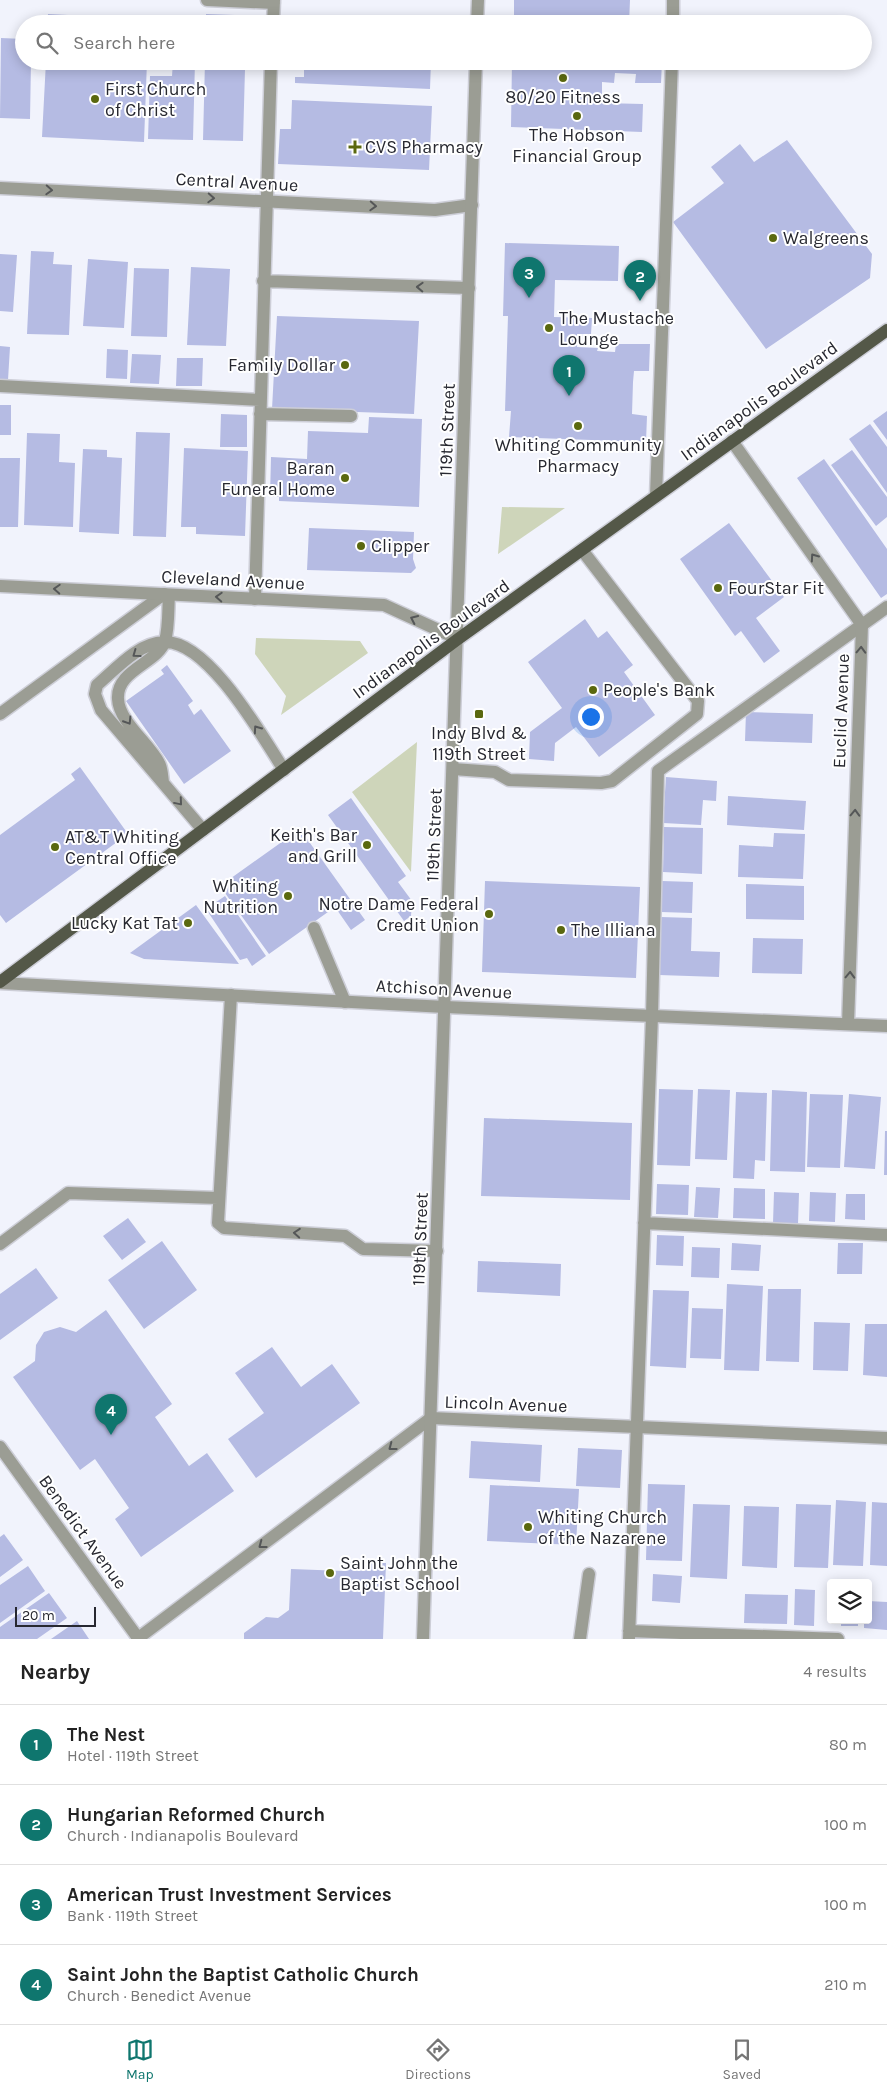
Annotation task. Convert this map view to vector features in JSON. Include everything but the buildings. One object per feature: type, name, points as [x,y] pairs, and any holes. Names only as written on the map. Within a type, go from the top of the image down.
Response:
[{"type":"main road","name":"Indianapolis Boulevard","points":[[0,983],[458,639],[887,330]]},
{"type":"street","points":[[207,0],[274,2],[273,15]]},
{"type":"street","points":[[477,15],[478,0]]},
{"type":"street","points":[[673,0],[673,15]]},
{"type":"street","points":[[255,599],[263,281],[272,70]]},
{"type":"street","name":"119th Street","points":[[424,1639],[476,70]]},
{"type":"street","points":[[656,496],[672,70]]},
{"type":"street","name":"Central Avenue","points":[[0,188],[435,210],[472,205]]},
{"type":"street","points":[[263,281],[469,288]]},
{"type":"street","points":[[0,386],[260,400]]},
{"type":"street","points":[[260,414],[351,416]]},
{"type":"street","points":[[732,441],[862,625]]},
{"type":"street","points":[[453,769],[495,772],[509,780],[601,783],[612,780],[697,714],[698,701],[582,550]]},
{"type":"street","name":"Cleveland Avenue","points":[[0,586],[384,605],[458,639]]},
{"type":"street","points":[[164,784],[159,763],[122,711],[118,698],[120,686],[131,672],[150,658],[165,642],[167,594]]},
{"type":"street","points":[[0,714],[167,594]]},
{"type":"street","points":[[838,1639],[629,1635],[652,1016],[658,771],[887,607]]},
{"type":"street","name":"Euclid Avenue","points":[[848,1024],[862,625]]},
{"type":"street","points":[[203,830],[101,710],[95,694],[98,685],[141,649],[165,642],[193,651],[215,670],[284,770]]},
{"type":"street","points":[[314,928],[345,1002]]},
{"type":"street","name":"Atchison Avenue","points":[[0,983],[445,1007],[887,1026]]},
{"type":"street","points":[[231,995],[218,1223],[224,1228],[345,1236],[363,1249],[437,1251]]},
{"type":"street","points":[[0,1244],[68,1193],[218,1198]]},
{"type":"street","points":[[644,1223],[887,1235]]},
{"type":"street","name":"Lincoln Avenue","points":[[138,1639],[431,1418],[887,1438]]},
{"type":"street","name":"Benedict Avenue","points":[[0,1447],[138,1639]]},
{"type":"street","points":[[580,1639],[589,1574]]},
{"type":"green space","points":[[502,507],[565,508],[498,554]]},
{"type":"green space","points":[[256,638],[360,641],[368,653],[281,715],[286,696],[255,654]]},
{"type":"green space","points":[[417,742],[411,872],[352,792]]},
{"type":"place","name":"80/20 Fitness","points":[[563,78]]},
{"type":"place","name":"First Church of Christ","points":[[95,99]]},
{"type":"place","name":"The Hobson Financial Group","points":[[577,116]]},
{"type":"place","name":"CVS Pharmacy","points":[[355,147]]},
{"type":"place","name":"Walgreens","points":[[773,238]]},
{"type":"place","name":"American Trust Investment Services","points":[[529,298]]},
{"type":"place","name":"Hungarian Reformed Church","points":[[640,301]]},
{"type":"place","name":"The Mustache Lounge","points":[[549,328]]},
{"type":"place","name":"Family Dollar","points":[[345,365]]},
{"type":"place","name":"The Nest","points":[[569,396]]},
{"type":"place","name":"Whiting Community Pharmacy","points":[[578,426]]},
{"type":"place","name":"Baran Funeral Home","points":[[345,478]]},
{"type":"place","name":"Clipper","points":[[361,546]]},
{"type":"place","name":"FourStar Fit","points":[[718,588]]},
{"type":"place","name":"People's Bank","points":[[593,690]]},
{"type":"place","name":"Indy Blvd & 119th Street","points":[[479,714]]},
{"type":"place","name":"Keith's Bar and Grill","points":[[367,845]]},
{"type":"place","name":"AT&T Whiting Central Office","points":[[55,847]]},
{"type":"place","name":"Whiting Nutrition","points":[[288,896]]},
{"type":"place","name":"Notre Dame Federal Credit Union","points":[[489,914]]},
{"type":"place","name":"Lucky Kat Tat","points":[[188,923]]},
{"type":"place","name":"The Illiana","points":[[561,930]]},
{"type":"place","name":"Saint John the Baptist Catholic Church","points":[[111,1435]]},
{"type":"place","name":"Whiting Church of the Nazarene","points":[[528,1527]]},
{"type":"place","name":"Saint John the Baptist School","points":[[330,1573]]}]
